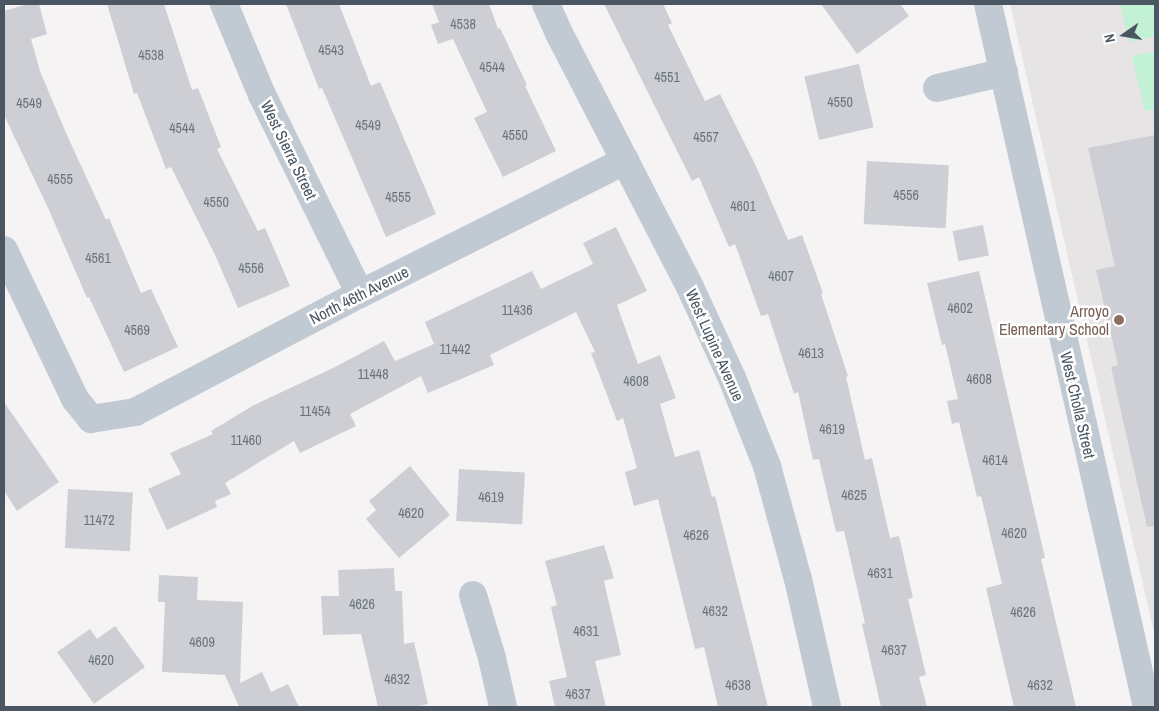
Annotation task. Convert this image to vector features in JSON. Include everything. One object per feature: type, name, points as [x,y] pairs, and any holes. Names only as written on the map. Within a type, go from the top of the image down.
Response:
[{"type":"street","name":"West Sierra Street","points":[[224,4],[262,95],[360,294]]},
{"type":"street","name":"West Lupine Avenue","points":[[546,4],[561,37],[690,287],[732,378],[767,466],[798,579],[827,707]]},
{"type":"street","name":"West Cholla Street","points":[[988,4],[1147,707]]},
{"type":"street","points":[[937,88],[1004,72]]},
{"type":"street","name":"North 46th Avenue","points":[[4,250],[75,399],[91,419],[135,412],[360,294],[625,161]]},
{"type":"street","points":[[474,594],[492,658],[503,707]]},
{"type":"shaded area","name":"Arroyo Elementary School","points":[[1010,4],[1155,4],[1155,637]]},
{"type":"green space","points":[[1120,4],[1155,4],[1155,36],[1129,42]]},
{"type":"green space","points":[[1155,51],[1155,109],[1145,111],[1132,56]]},
{"type":"building","points":[[28,4],[39,4],[47,34],[31,39],[40,71],[66,133],[106,220],[109,218],[141,293],[151,289],[178,347],[124,372],[89,297],[87,298],[49,210],[4,115],[4,11]]},
{"type":"building","points":[[107,4],[164,4],[192,90],[198,88],[221,147],[217,149],[258,231],[265,228],[290,286],[238,308],[216,257],[171,167],[166,169],[137,93],[134,94]]},
{"type":"building","points":[[286,4],[339,4],[371,86],[380,82],[436,214],[386,237],[322,88],[319,89]]},
{"type":"building","points":[[432,4],[489,4],[498,29],[500,28],[556,151],[503,177],[474,118],[487,112],[453,39],[438,44],[431,25],[439,22]]},
{"type":"building","points":[[604,4],[663,4],[672,23],[668,25],[705,101],[720,94],[756,166],[788,240],[802,235],[823,293],[821,294],[848,376],[846,377],[865,460],[872,458],[890,538],[899,536],[913,598],[908,599],[926,675],[919,677],[927,707],[881,707],[862,624],[865,623],[844,531],[836,532],[819,459],[813,460],[798,392],[794,394],[768,314],[761,316],[735,244],[729,247],[699,177],[692,181]]},
{"type":"building","points":[[821,4],[900,4],[909,16],[857,54]]},
{"type":"building","points":[[859,64],[874,127],[819,140],[804,77]]},
{"type":"building","points":[[1155,135],[1155,526],[1147,527],[1111,367],[1118,365],[1096,270],[1115,266],[1088,148]]},
{"type":"building","points":[[867,161],[949,165],[946,228],[864,224]]},
{"type":"building","points":[[983,225],[989,255],[958,261],[953,231]]},
{"type":"building","points":[[616,227],[647,291],[617,305],[638,364],[660,355],[676,398],[660,404],[675,457],[699,450],[712,497],[715,496],[768,707],[718,707],[704,647],[695,649],[658,499],[634,506],[625,472],[637,468],[623,418],[617,421],[591,353],[595,352],[576,312],[490,355],[494,365],[428,393],[421,376],[350,414],[356,426],[300,453],[294,441],[225,483],[231,494],[215,501],[217,507],[167,530],[148,489],[181,474],[170,453],[213,434],[211,431],[254,405],[333,368],[384,341],[395,361],[434,344],[425,322],[532,271],[541,289],[593,264],[583,243]]},
{"type":"building","points":[[979,271],[1045,558],[1041,559],[1076,707],[1014,707],[986,588],[1002,584],[981,496],[977,497],[959,422],[952,424],[947,401],[958,399],[945,344],[942,345],[927,283]]},
{"type":"building","points":[[4,402],[59,482],[17,511],[4,491]]},
{"type":"building","points":[[410,466],[450,515],[399,558],[366,519],[376,510],[369,501]]},
{"type":"building","points":[[459,469],[525,472],[522,524],[456,521]]},
{"type":"building","points":[[68,489],[133,492],[130,551],[65,548]]},
{"type":"building","points":[[604,545],[614,578],[604,581],[621,655],[595,661],[606,707],[555,707],[549,681],[567,677],[551,607],[557,605],[545,561]]},
{"type":"building","points":[[394,568],[395,591],[402,591],[404,644],[414,642],[428,704],[415,707],[378,707],[361,634],[323,635],[321,596],[339,596],[338,570]]},
{"type":"building","points":[[159,575],[198,577],[197,600],[243,602],[240,683],[262,672],[271,692],[288,684],[299,707],[239,707],[225,675],[162,672],[165,602],[158,602]]},
{"type":"building","points":[[115,626],[145,667],[94,704],[57,652],[90,629],[97,639]]},
{"type":"place","name":"Arroyo Elementary School","points":[[1119,320]]}]
